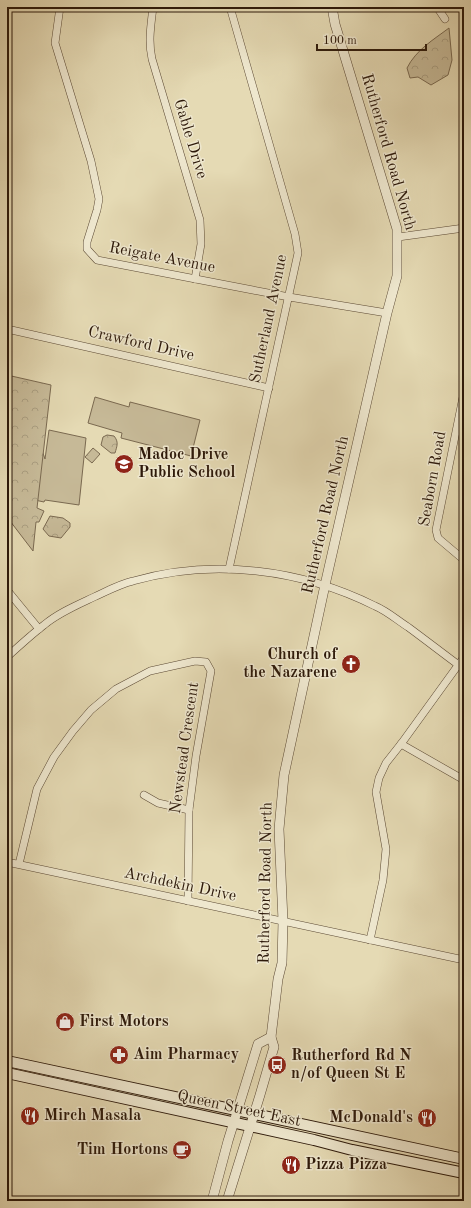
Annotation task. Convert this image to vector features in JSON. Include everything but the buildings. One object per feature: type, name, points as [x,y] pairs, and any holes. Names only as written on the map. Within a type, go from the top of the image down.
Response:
[{"type":"main road","name":"Queen Street East","points":[[7,1061],[464,1159]]},
{"type":"main road","name":"Queen Street East","points":[[7,1073],[250,1126],[352,1150],[464,1173]]},
{"type":"street","name":"Reigate Avenue","points":[[60,7],[55,44],[91,161],[99,199],[97,210],[88,235],[87,249],[97,260],[289,297],[387,313]]},
{"type":"street","name":"Gable Drive","points":[[152,7],[149,47],[200,220],[201,244],[195,279]]},
{"type":"street","name":"Sutherland Avenue","points":[[229,569],[298,253],[295,234],[230,7]]},
{"type":"street","name":"Rutherford Road North","points":[[227,1201],[274,1047],[271,1037],[278,979],[282,963],[283,921],[279,829],[284,775],[325,585],[387,313],[397,276],[398,237],[335,24],[332,7]]},
{"type":"street","points":[[437,7],[445,19]]},
{"type":"street","points":[[398,237],[464,228]]},
{"type":"street","name":"Crawford Drive","points":[[7,329],[269,388]]},
{"type":"street","name":"Seaborn Road","points":[[464,392],[436,530],[438,538],[464,560]]},
{"type":"street","points":[[7,656],[44,624],[74,606],[133,581],[192,570],[229,569],[270,571],[325,585],[376,606],[399,621],[461,667]]},
{"type":"street","points":[[7,590],[39,629]]},
{"type":"street","points":[[370,940],[383,880],[386,849],[376,792],[379,778],[386,763],[461,667],[464,657]]},
{"type":"street","name":"Newstead Crescent","points":[[19,864],[37,789],[54,757],[91,710],[116,689],[150,671],[195,661],[206,662],[211,671],[196,756],[189,810],[188,901]]},
{"type":"street","points":[[401,744],[464,780]]},
{"type":"street","points":[[144,795],[158,803],[189,810]]},
{"type":"street","name":"Archdekin Drive","points":[[7,862],[464,960]]},
{"type":"street","points":[[212,1201],[258,1044],[271,1037]]},
{"type":"green space","points":[[449,28],[452,60],[448,75],[431,85],[418,77],[410,78],[407,68],[415,56],[425,46]]},
{"type":"green space","points":[[7,375],[51,385],[37,508],[44,511],[39,522],[36,522],[33,551],[7,517]]},
{"type":"green space","points":[[95,397],[129,407],[130,402],[200,420],[191,456],[121,438],[122,433],[88,423]]},
{"type":"green space","points":[[7,411],[42,450],[45,459],[49,430],[86,438],[79,505],[45,500],[44,502],[7,494]]},
{"type":"green space","points":[[107,435],[114,436],[117,440],[115,453],[111,453],[101,445],[103,437]]},
{"type":"green space","points":[[93,448],[100,454],[92,463],[85,457]]},
{"type":"green space","points":[[50,516],[63,518],[70,523],[70,527],[61,538],[49,536],[43,529]]},
{"type":"place","name":"Madoc Drive Public School","points":[[124,464]]},
{"type":"place","name":"Church of the Nazarene","points":[[351,664]]},
{"type":"place","name":"First Motors","points":[[65,1022]]},
{"type":"place","name":"Aim Pharmacy","points":[[119,1055]]},
{"type":"place","name":"Rutherford Rd N n/of Queen St E","points":[[277,1065]]},
{"type":"place","name":"Mirch Masala","points":[[30,1116]]},
{"type":"place","name":"McDonald's","points":[[427,1118]]},
{"type":"place","name":"Tim Hortons","points":[[182,1150]]},
{"type":"place","name":"Pizza Pizza","points":[[291,1165]]}]
